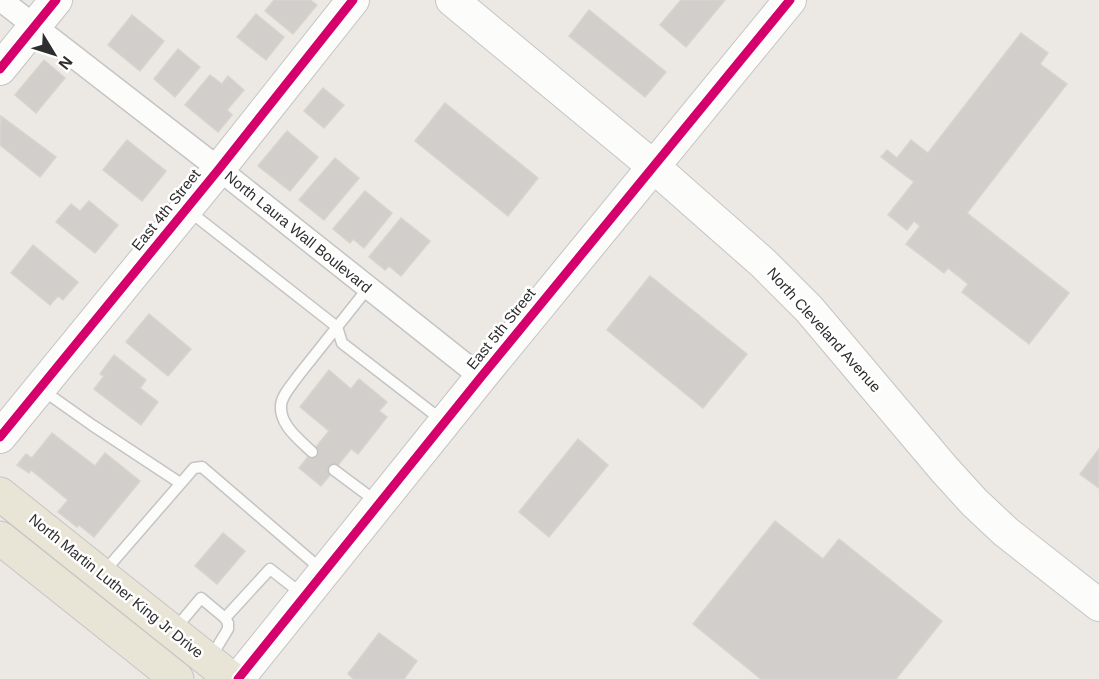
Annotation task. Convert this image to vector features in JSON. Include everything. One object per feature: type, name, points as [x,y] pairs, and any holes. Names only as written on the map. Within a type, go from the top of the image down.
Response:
[{"type":"main road","name":"North Martin Luther King Jr Drive","points":[[0,494],[220,670]]},
{"type":"main road","points":[[0,538],[177,679]]},
{"type":"street","name":"North Laura Wall Boulevard","points":[[1,0],[481,377]]},
{"type":"street","points":[[0,69],[56,0]]},
{"type":"street","name":"East 4th Street","points":[[0,437],[354,0]]},
{"type":"street","name":"North Cleveland Avenue","points":[[452,0],[654,167],[763,263],[809,309],[974,502],[1006,532],[1095,593]]},
{"type":"street","name":"East 5th Street","points":[[238,679],[481,377],[790,0]]},
{"type":"lane","points":[[186,209],[336,327],[342,343],[445,423]]},
{"type":"lane","points":[[312,452],[292,433],[284,420],[281,405],[287,391],[368,288]]},
{"type":"lane","points":[[40,388],[180,483]]},
{"type":"lane","points":[[102,575],[180,483],[194,468],[202,467],[324,572]]},
{"type":"lane","points":[[334,470],[379,504]]},
{"type":"lane","points":[[225,618],[270,568],[305,596]]},
{"type":"lane","points":[[173,632],[201,598],[225,618],[228,624],[220,670]]},
{"type":"building","points":[[274,0],[310,0],[317,5],[293,34],[265,11]]},
{"type":"building","points":[[681,0],[725,0],[686,47],[660,25]]},
{"type":"building","points":[[589,10],[666,72],[645,97],[569,36]]},
{"type":"building","points":[[256,14],[284,37],[266,60],[237,37]]},
{"type":"building","points":[[132,15],[164,41],[140,71],[108,45]]},
{"type":"building","points":[[1021,33],[1048,53],[1040,64],[1067,84],[967,213],[1069,293],[1029,344],[962,292],[968,284],[948,268],[944,273],[906,244],[920,226],[914,221],[907,230],[888,215],[914,182],[881,157],[887,150],[897,158],[911,140],[928,153]]},
{"type":"building","points":[[178,49],[200,67],[175,97],[154,79]]},
{"type":"building","points":[[44,60],[65,78],[36,113],[15,95]]},
{"type":"building","points":[[210,75],[222,84],[228,76],[244,90],[227,110],[232,115],[218,132],[185,105]]},
{"type":"building","points":[[323,88],[344,105],[324,128],[304,111]]},
{"type":"building","points":[[445,103],[538,178],[508,216],[415,141]]},
{"type":"building","points":[[1,116],[56,157],[40,177],[0,145]]},
{"type":"building","points":[[287,131],[318,157],[290,191],[258,166]]},
{"type":"building","points":[[127,140],[166,171],[142,201],[103,170]]},
{"type":"building","points":[[335,158],[359,178],[324,220],[299,200]]},
{"type":"building","points":[[365,191],[392,213],[364,248],[353,239],[350,243],[333,229]]},
{"type":"building","points":[[89,201],[118,225],[95,253],[56,222],[71,204],[80,211]]},
{"type":"building","points":[[401,218],[430,241],[401,276],[389,266],[385,270],[369,257]]},
{"type":"building","points":[[33,245],[78,282],[63,300],[58,296],[50,305],[11,273]]},
{"type":"building","points":[[650,276],[747,354],[703,408],[607,330]]},
{"type":"building","points":[[149,314],[191,349],[168,376],[126,342]]},
{"type":"building","points":[[114,355],[146,380],[140,388],[158,402],[141,425],[94,389],[104,376],[100,374]]},
{"type":"building","points":[[329,370],[351,389],[359,379],[387,402],[379,411],[387,417],[358,454],[351,449],[321,486],[299,468],[329,431],[300,407]]},
{"type":"building","points":[[52,433],[95,466],[105,453],[140,481],[94,537],[58,512],[68,500],[31,470],[29,473],[17,465],[26,454],[32,458]]},
{"type":"building","points":[[578,439],[608,465],[549,537],[519,512]]},
{"type":"building","points":[[1099,449],[1099,488],[1080,474]]},
{"type":"building","points":[[775,521],[823,559],[839,539],[942,621],[896,679],[761,679],[693,624]]},
{"type":"building","points":[[223,533],[245,551],[217,584],[195,566]]},
{"type":"building","points":[[379,633],[417,661],[404,679],[354,679],[348,674]]},
{"type":"cycle path","points":[[0,69],[56,0]]},
{"type":"cycle path","points":[[0,437],[219,169],[353,0]]},
{"type":"cycle path","points":[[238,679],[481,377],[790,0]]}]
